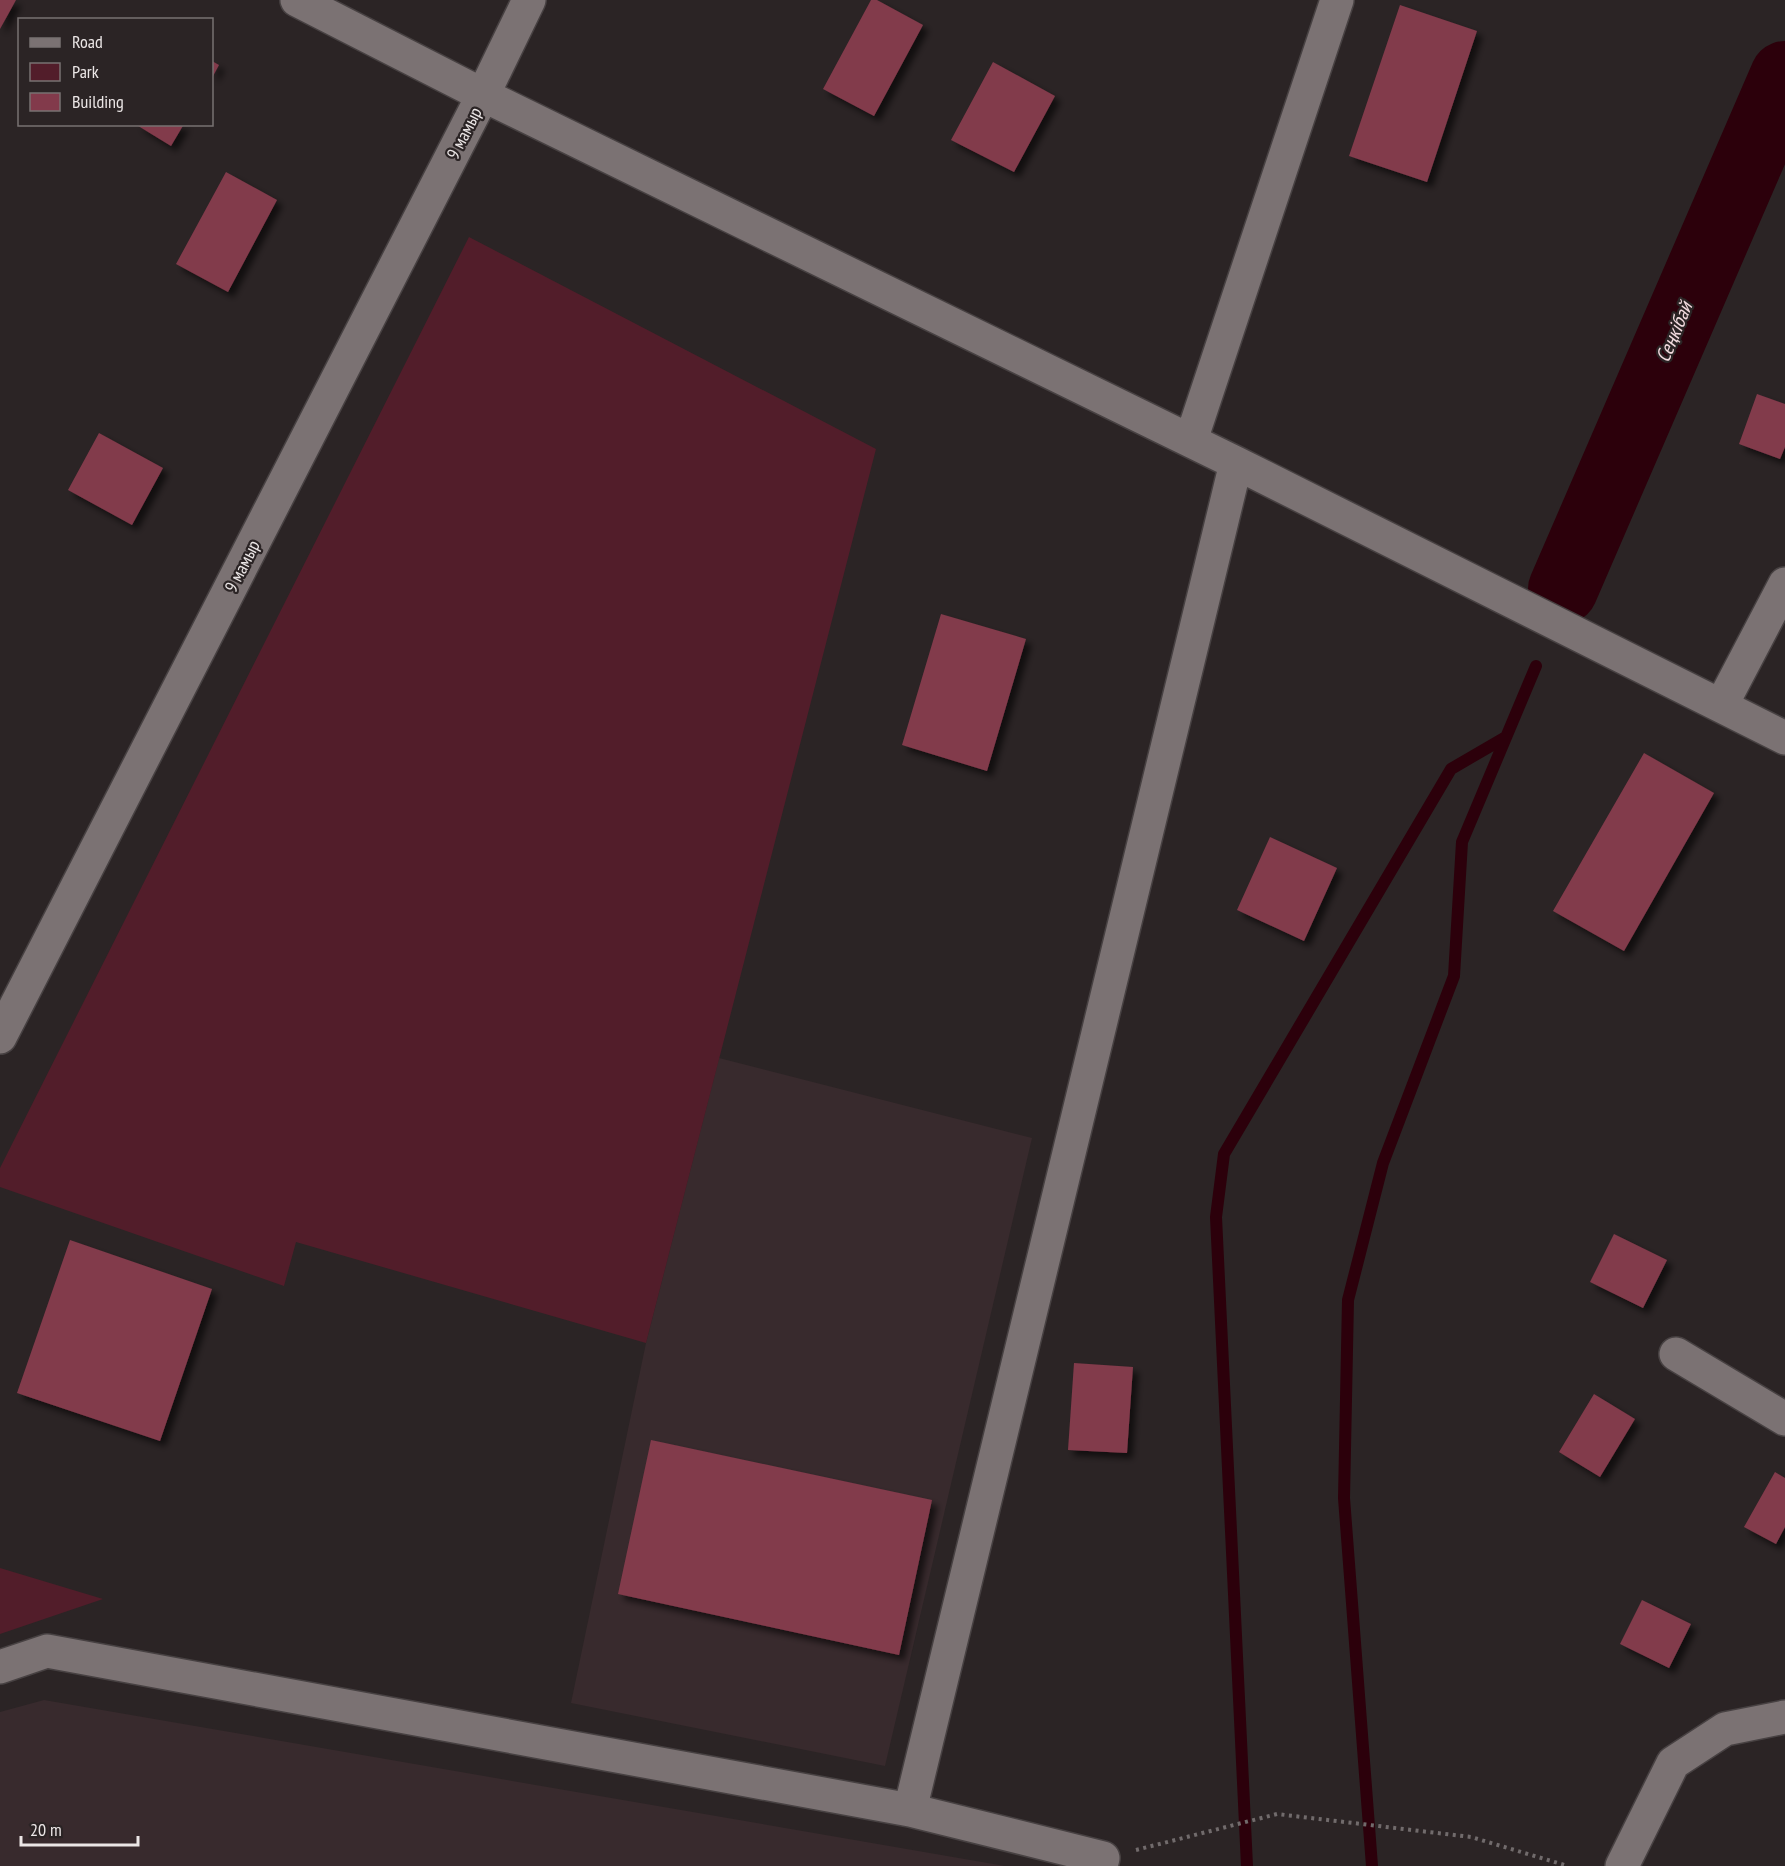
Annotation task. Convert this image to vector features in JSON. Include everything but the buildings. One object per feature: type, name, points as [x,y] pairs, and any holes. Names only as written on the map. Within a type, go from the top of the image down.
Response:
[{"type":"street","points":[[297,0],[483,95],[1191,440],[1785,738]]},
{"type":"street","name":"9 мамыр","points":[[0,1037],[483,95],[529,0]]},
{"type":"street","points":[[1191,440],[1337,0]]},
{"type":"street","points":[[910,1810],[1236,463]]},
{"type":"street","points":[[1721,706],[1782,595]]},
{"type":"street","points":[[1676,1354],[1785,1419]]},
{"type":"street","points":[[0,1667],[47,1651],[910,1810],[1102,1862]]},
{"type":"street","points":[[1622,1866],[1673,1763],[1725,1729],[1785,1717]]},
{"type":"path","points":[[1102,1862],[1277,1814],[1471,1837],[1568,1866]]},
{"type":"shaded area","points":[[719,1058],[1032,1138],[885,1766],[571,1703],[646,1343]]},
{"type":"shaded area","points":[[44,1700],[1005,1866],[0,1866],[0,1712]]},
{"type":"green space","points":[[469,237],[876,449],[646,1343],[296,1242],[284,1286],[0,1187],[0,1168]]},
{"type":"green space","points":[[0,1568],[103,1599],[0,1634]]},
{"type":"waterway","name":"Сеңкібай","points":[[1563,589],[1785,76]]},
{"type":"waterway","points":[[1372,1866],[1344,1498],[1348,1300],[1383,1163],[1454,976],[1462,842],[1536,666]]},
{"type":"waterway","points":[[1247,1866],[1216,1217],[1224,1154],[1451,769],[1506,737]]}]
